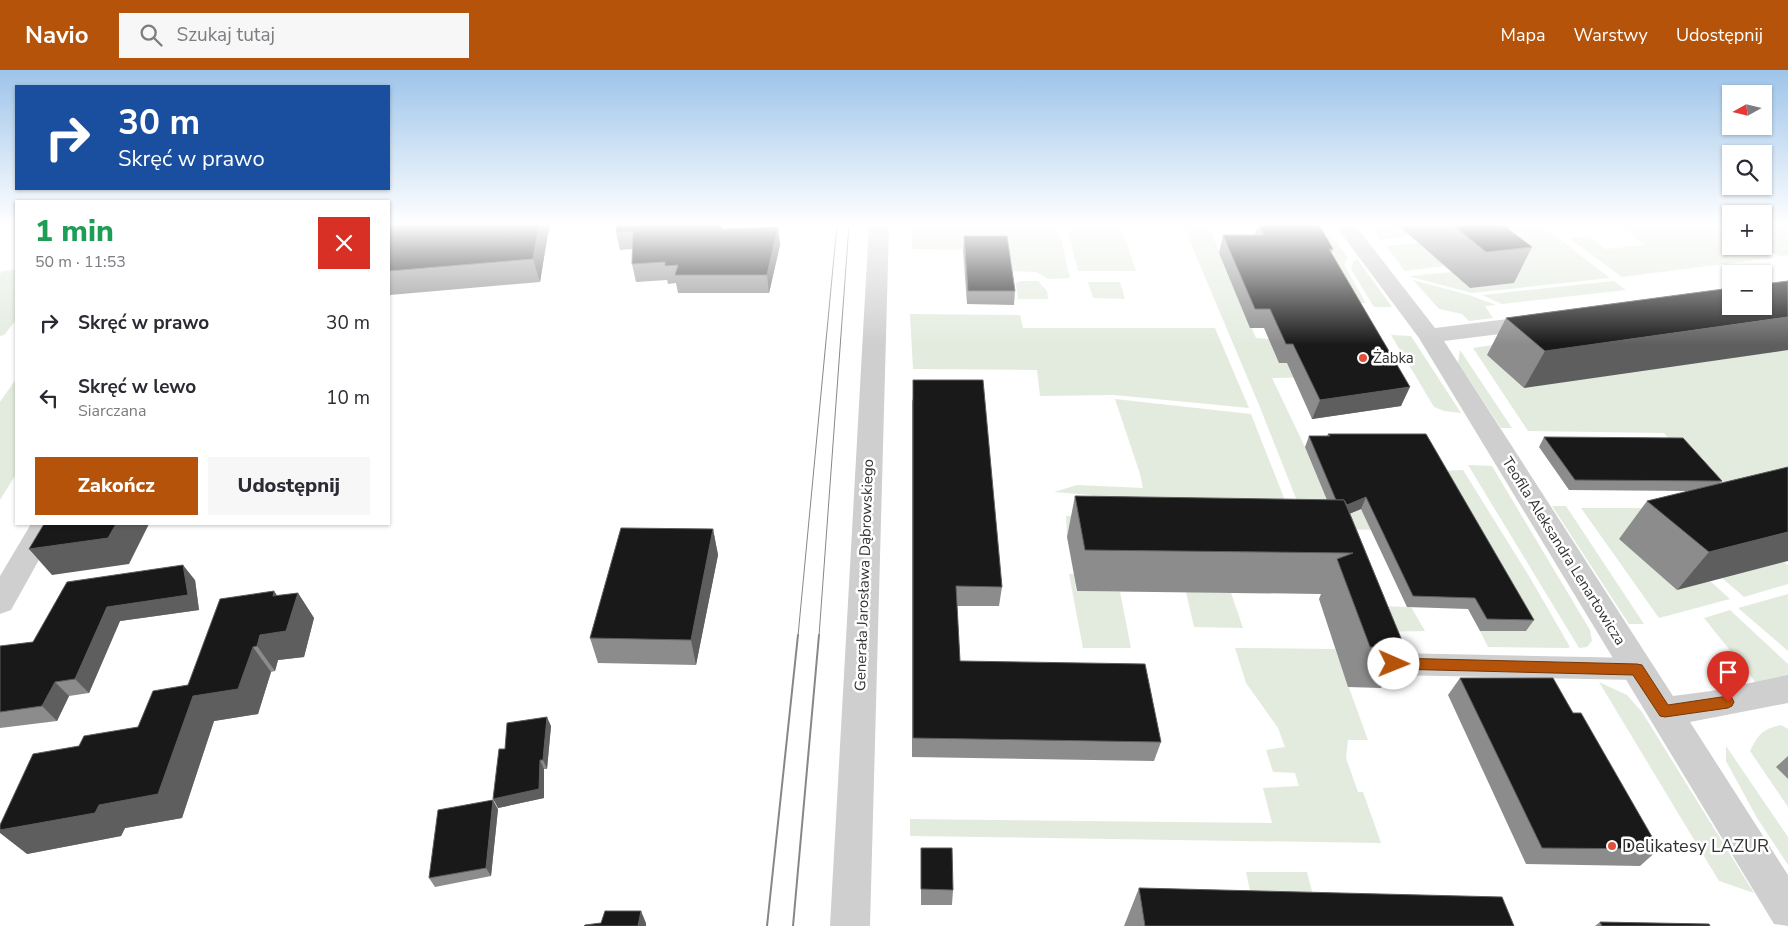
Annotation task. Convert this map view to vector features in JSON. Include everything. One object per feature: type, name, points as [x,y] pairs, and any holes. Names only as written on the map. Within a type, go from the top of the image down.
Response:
[{"type":"street","name":"Generała Jarosława Dąbrowskiego","points":[[850,926],[877,265]]},
{"type":"street","name":"Teofila Aleksandra Lenartowicza","points":[[1375,265],[1429,336],[1788,910]]},
{"type":"street","points":[[1429,336],[1561,319]]},
{"type":"street","points":[[0,602],[44,525]]},
{"type":"street","points":[[1665,712],[1711,706],[1788,689]]},
{"type":"lane","points":[[1394,664],[1637,669]]},
{"type":"shaded area","points":[[1008,265],[1067,265],[1070,278],[1048,279],[1036,272],[1009,271]]},
{"type":"shaded area","points":[[1076,265],[1134,265],[1136,271],[1078,271]]},
{"type":"shaded area","points":[[1200,265],[1225,265],[1256,338],[1269,339],[1330,364],[1333,377],[1272,378],[1305,447],[1358,490],[1376,530],[1340,529],[1378,606],[1411,607],[1425,631],[1376,632],[1303,516]]},
{"type":"shaded area","points":[[1324,265],[1344,265],[1366,303],[1343,303]]},
{"type":"shaded area","points":[[1352,265],[1361,265],[1392,307],[1374,307],[1351,269]]},
{"type":"shaded area","points":[[1400,265],[1445,266],[1405,271]]},
{"type":"shaded area","points":[[1451,265],[1593,265],[1610,278],[1472,293],[1410,276],[1452,272]]},
{"type":"shaded area","points":[[1606,265],[1717,265],[1622,277]]},
{"type":"shaded area","points":[[15,270],[15,321],[4,335],[0,336],[0,274],[2,271]]},
{"type":"shaded area","points":[[1413,280],[1469,295],[1496,305],[1485,306],[1493,318],[1469,321],[1462,314],[1439,309]]},
{"type":"shaded area","points":[[1021,281],[1038,281],[1047,291],[1048,299],[1018,299],[1016,283]]},
{"type":"shaded area","points":[[1614,281],[1626,290],[1502,304],[1482,295]]},
{"type":"shaded area","points":[[1088,282],[1120,282],[1125,299],[1093,298]]},
{"type":"shaded area","points":[[910,314],[1020,315],[1023,328],[1215,328],[1249,408],[1114,395],[1040,396],[1037,370],[913,369]]},
{"type":"shaded area","points":[[1391,335],[1411,336],[1461,413],[1444,411],[1434,407]]},
{"type":"shaded area","points":[[1506,343],[1788,350],[1788,498],[1710,581],[1730,599],[1659,618],[1581,508],[1646,508],[1714,492],[1664,433],[1528,431],[1473,348]]},
{"type":"shaded area","points":[[1460,350],[1512,428],[1501,428],[1458,363]]},
{"type":"shaded area","points":[[15,380],[15,476],[0,500],[0,402]]},
{"type":"shaded area","points":[[1115,399],[1251,414],[1286,503],[1067,537],[1066,516],[1095,516],[1092,495],[1054,492],[1077,485],[1143,488]]},
{"type":"shaded area","points":[[1468,465],[1492,466],[1590,630],[1592,641],[1587,647],[1579,648]]},
{"type":"shaded area","points":[[1463,470],[1529,576],[1570,647],[1488,647],[1480,631],[1526,631],[1435,471]]},
{"type":"shaded area","points":[[1552,506],[1566,506],[1644,624],[1629,624]]},
{"type":"shaded area","points":[[1784,562],[1788,565],[1788,584],[1744,597],[1722,578]]},
{"type":"shaded area","points":[[1069,574],[1074,574],[1076,591],[1120,592],[1131,648],[1083,648]]},
{"type":"shaded area","points":[[1186,592],[1231,593],[1243,628],[1194,627]]},
{"type":"shaded area","points":[[1788,594],[1788,651],[1738,608]]},
{"type":"shaded area","points":[[1730,610],[1788,664],[1788,676],[1756,683],[1704,618]]},
{"type":"shaded area","points":[[1235,648],[1335,649],[1368,740],[1348,740],[1346,758],[1358,792],[1363,792],[1381,843],[910,836],[910,819],[1272,823],[1263,788],[1299,786],[1295,773],[1273,772],[1266,750],[1285,747],[1278,728],[1246,683]]},
{"type":"shaded area","points":[[1599,682],[1627,695],[1642,712],[1754,893],[1719,881]]},
{"type":"shaded area","points":[[1781,725],[1788,729],[1788,764],[1776,767],[1788,779],[1788,807],[1750,751],[1762,733],[1769,728]]},
{"type":"shaded area","points":[[1726,746],[1788,837],[1788,865],[1757,818],[1726,761]]},
{"type":"shaded area","points":[[1246,872],[1307,872],[1321,926],[1258,926]]},
{"type":"building","points":[[390,265],[462,265],[390,271]]},
{"type":"building","points":[[665,265],[769,265],[767,275],[675,275],[678,265]]},
{"type":"building","points":[[966,265],[1011,265],[1015,291],[968,291]]},
{"type":"building","points":[[1236,265],[1338,265],[1410,387],[1320,400],[1293,344],[1286,344],[1270,309],[1255,309]]},
{"type":"building","points":[[1788,281],[1788,317],[1545,351],[1506,318],[1722,289],[1722,315],[1772,315],[1772,283]]},
{"type":"building","points":[[913,380],[983,380],[1002,587],[956,586],[960,661],[1145,664],[1161,742],[913,738]]},
{"type":"building","points":[[1328,434],[1426,434],[1534,620],[1487,619],[1475,598],[1413,596],[1366,497],[1347,505],[1344,500],[1336,500],[1309,436],[1330,436]]},
{"type":"building","points":[[1544,437],[1683,438],[1722,481],[1575,480]]},
{"type":"building","points":[[1788,467],[1788,532],[1709,552],[1647,501]]},
{"type":"building","points":[[1075,496],[1344,500],[1405,648],[1370,647],[1337,559],[1353,553],[1085,550]]},
{"type":"building","points":[[43,525],[115,525],[108,538],[29,549]]},
{"type":"building","points":[[621,528],[713,529],[691,640],[590,638]]},
{"type":"building","points":[[183,565],[188,595],[107,607],[75,679],[55,682],[42,706],[0,712],[0,646],[33,642],[67,582]]},
{"type":"building","points":[[274,591],[273,596],[298,593],[286,631],[260,635],[257,646],[253,647],[238,689],[193,696],[158,794],[99,805],[95,813],[0,830],[0,825],[33,754],[79,746],[84,736],[138,727],[153,691],[188,685],[220,599]]},
{"type":"building","points":[[1460,678],[1553,678],[1573,713],[1581,713],[1659,849],[1542,848]]},
{"type":"building","points":[[547,717],[543,760],[540,760],[539,789],[493,799],[499,749],[505,749],[507,723]]},
{"type":"building","points":[[493,800],[486,868],[429,878],[438,810]]},
{"type":"building","points":[[921,848],[952,848],[953,890],[921,889]]},
{"type":"building","points":[[1139,888],[1502,897],[1514,926],[1145,926]]},
{"type":"building","points":[[605,911],[641,911],[638,926],[584,926],[601,923]]},
{"type":"building","points":[[1600,922],[1709,924],[1710,926],[1602,926]]},
{"type":"tram line","points":[[798,636],[833,265]]},
{"type":"tram line","points":[[819,636],[846,265]]},
{"type":"tram line","points":[[767,926],[798,635]]},
{"type":"tram line","points":[[793,926],[819,635]]},
{"type":"place","name":"Żabka","points":[[1363,358]]},
{"type":"place","name":"Delikatesy LAZUR","points":[[1612,846]]},
{"type":"route","points":[[1394,664],[1637,669],[1665,712],[1728,702]]}]
